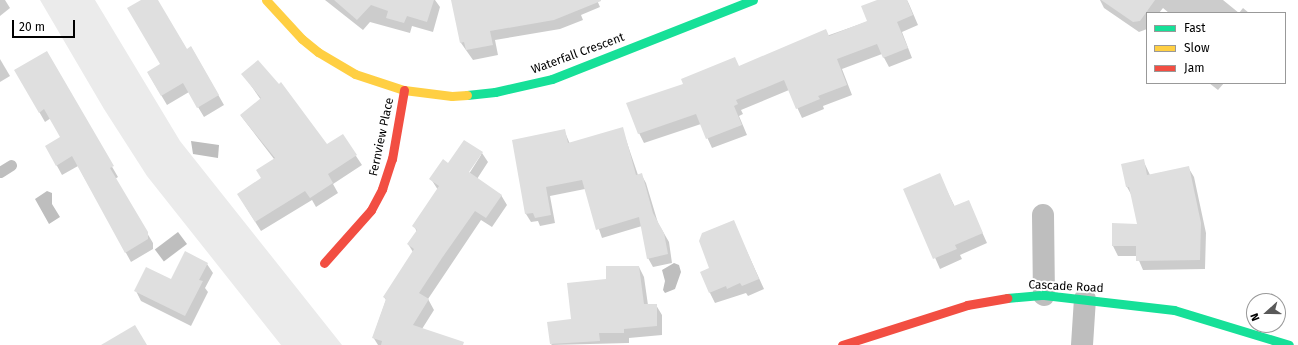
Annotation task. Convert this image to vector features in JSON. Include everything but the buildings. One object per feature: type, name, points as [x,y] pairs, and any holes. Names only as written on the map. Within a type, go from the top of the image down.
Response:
[{"type":"street","name":"Waterfall Crescent","points":[[266,0],[285,23],[318,52],[355,74],[404,90],[460,95],[495,92],[552,79],[747,1]]},
{"type":"street","name":"Fernview Place","points":[[324,263],[371,210],[382,189],[392,159],[404,90]]},
{"type":"street","points":[[1043,215],[1044,295]]},
{"type":"street","name":"Cascade Road","points":[[842,345],[967,305],[1002,298],[1044,295],[1085,298],[1174,310],[1236,327],[1289,345]]},
{"type":"street","points":[[1082,345],[1085,298]]},
{"type":"lane","points":[[0,172],[11,165]]},
{"type":"shaded area","points":[[40,0],[95,0],[180,141],[342,345],[281,345],[147,176],[104,109]]},
{"type":"shaded area","points":[[191,141],[219,145],[218,158],[193,154]]},
{"type":"shaded area","points":[[47,191],[52,193],[52,204],[60,217],[49,224],[35,199]]},
{"type":"shaded area","points":[[178,232],[187,244],[164,261],[155,249]]},
{"type":"shaded area","points":[[674,263],[679,265],[681,272],[675,289],[665,293],[663,290],[665,281],[662,270]]},
{"type":"traffic: fast","points":[[467,95],[495,92],[552,79],[753,0]]},
{"type":"traffic: fast","points":[[1007,298],[1044,295],[1174,310],[1289,345]]},
{"type":"traffic: slow","points":[[266,0],[302,39],[318,52],[355,74],[404,90],[452,96],[467,95]]},
{"type":"traffic: jam","points":[[324,263],[371,210],[382,189],[392,159],[404,90]]},
{"type":"traffic: jam","points":[[842,345],[967,305],[1007,298]]}]
